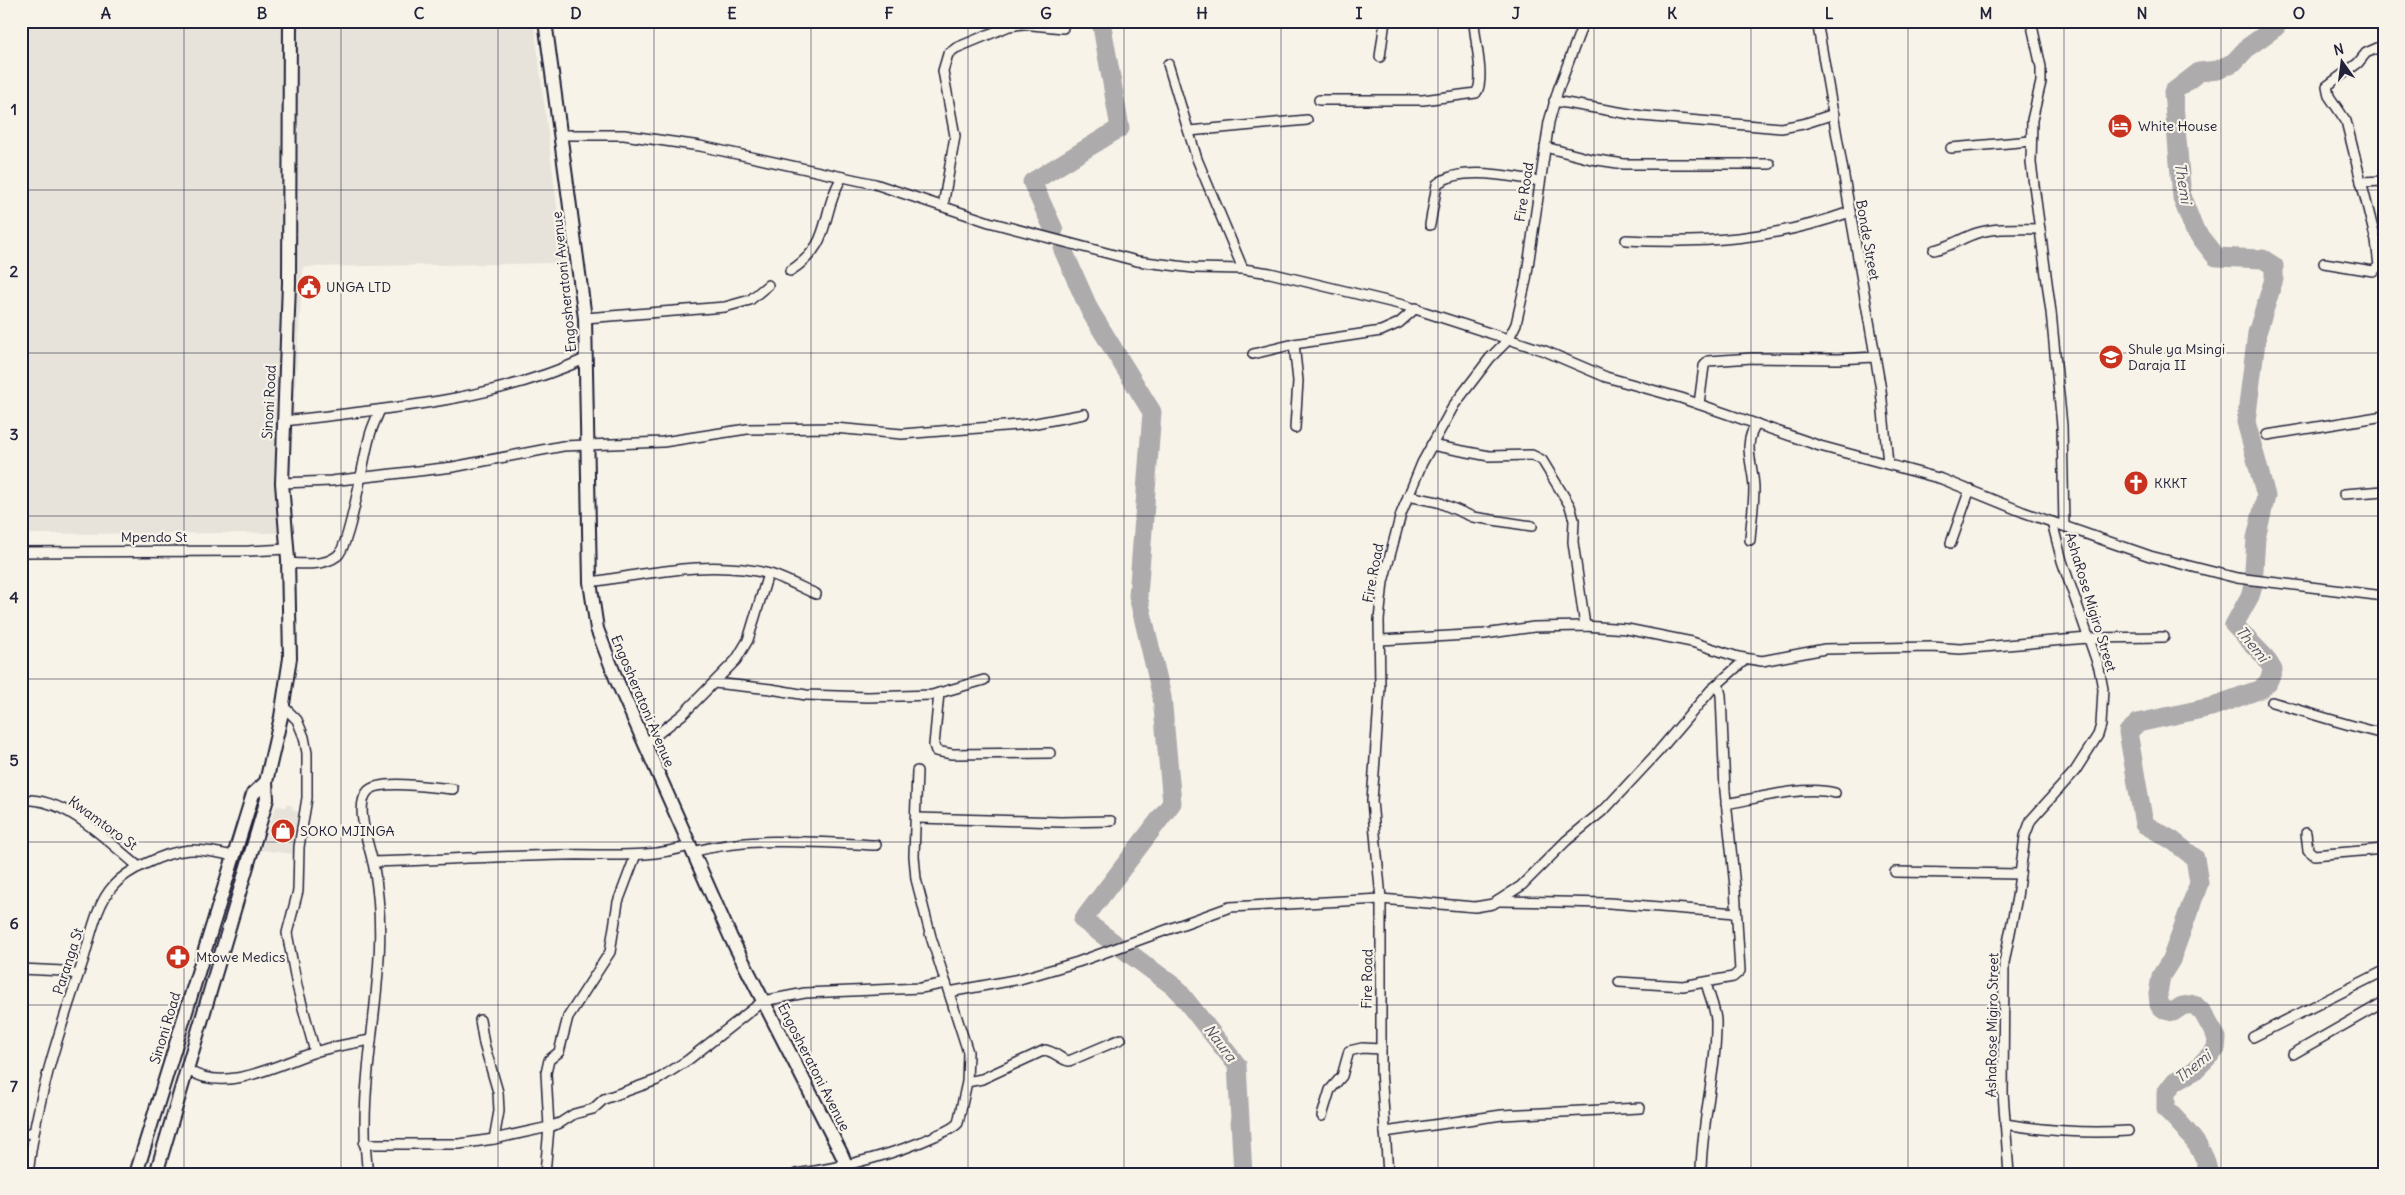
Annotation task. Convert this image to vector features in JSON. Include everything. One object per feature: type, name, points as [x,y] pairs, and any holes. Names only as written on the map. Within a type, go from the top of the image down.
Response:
[{"type":"street","name":"Sinoni Road","points":[[156,1174],[188,1070],[217,964],[251,860],[267,799],[266,782],[283,706],[290,658],[288,563],[282,483],[289,283],[290,21]]},
{"type":"street","name":"Engosheratoni Avenue","points":[[545,21],[562,135],[585,318],[590,582],[593,612],[602,644],[731,938],[848,1169]]},
{"type":"street","points":[[1380,57],[1385,21]]},
{"type":"street","points":[[1319,100],[1423,100],[1476,93],[1480,89],[1480,76],[1474,21]]},
{"type":"street","name":"Fire Road","points":[[1388,1174],[1381,1049],[1381,898],[1372,801],[1379,697],[1380,600],[1383,582],[1408,496],[1431,445],[1467,386],[1508,340],[1516,324],[1524,295],[1545,147],[1554,101],[1584,21]]},
{"type":"street","name":"Bonde Street","points":[[1817,21],[1875,357],[1885,420],[1888,464]]},
{"type":"street","points":[[2031,21],[2041,67],[2041,82],[2032,120],[2031,163],[2051,312],[2062,426],[2064,526]]},
{"type":"street","points":[[942,206],[955,136],[943,71],[948,54],[956,48],[1009,26],[1022,24],[1063,28]]},
{"type":"street","points":[[2324,263],[2373,271],[2379,266],[2376,241],[2346,121],[2329,96],[2327,86],[2358,63],[2366,53],[2384,45]]},
{"type":"street","points":[[1168,64],[1206,182],[1243,269]]},
{"type":"street","points":[[1554,101],[1642,116],[1781,128],[1803,124],[1834,114]]},
{"type":"street","points":[[1189,131],[1307,120]]},
{"type":"street","points":[[562,135],[624,134],[657,138],[901,191],[989,222],[1137,261],[1194,268],[1243,269],[1270,273],[1416,308],[1545,351],[1606,377],[1700,404],[1814,444],[1920,472],[1970,489],[2052,522],[2150,556],[2237,578],[2384,596]]},
{"type":"street","points":[[1951,148],[2031,141]]},
{"type":"street","points":[[1545,147],[1591,159],[1624,164],[1770,164]]},
{"type":"street","points":[[1430,224],[1437,184],[1447,177],[1466,174],[1496,175],[1540,181]]},
{"type":"street","points":[[790,271],[809,258],[816,249],[821,239],[831,199],[842,177]]},
{"type":"street","points":[[2361,182],[2384,181]]},
{"type":"street","points":[[1626,240],[1667,242],[1762,236],[1800,229],[1850,212]]},
{"type":"street","points":[[1934,250],[1951,247],[1966,237],[1989,230],[2040,229]]},
{"type":"street","points":[[585,318],[725,307],[750,300],[768,285]]},
{"type":"street","points":[[1253,354],[1294,344],[1381,331],[1399,323],[1416,308]]},
{"type":"street","points":[[1294,344],[1298,381],[1296,428]]},
{"type":"street","points":[[1700,404],[1704,366],[1708,361],[1752,358],[1838,359],[1875,357]]},
{"type":"street","points":[[284,421],[380,410],[446,399],[517,383],[564,368],[587,358]]},
{"type":"street","points":[[288,563],[314,564],[338,556],[345,546],[352,507],[362,477],[369,436],[380,410]]},
{"type":"street","points":[[282,483],[362,477],[478,463],[545,448],[588,444],[663,442],[747,429],[834,428],[893,434],[1032,424],[1084,414]]},
{"type":"street","points":[[2267,435],[2384,416]]},
{"type":"street","points":[[1750,540],[1754,487],[1748,441],[1750,432],[1757,424]]},
{"type":"street","points":[[1431,445],[1489,456],[1532,455],[1542,460],[1570,506],[1574,520],[1573,542],[1585,626]]},
{"type":"street","points":[[1951,543],[1970,489]]},
{"type":"street","points":[[2344,494],[2384,492]]},
{"type":"street","points":[[1408,496],[1448,505],[1473,517],[1532,526]]},
{"type":"street","name":"AshaRose Migiro Street","points":[[2009,1174],[2003,1092],[2004,963],[2025,836],[2030,820],[2075,771],[2098,735],[2102,689],[2098,668],[2062,561],[2052,522]]},
{"type":"street","name":"Mpendo St","points":[[21,552],[249,552],[287,549]]},
{"type":"street","points":[[590,582],[709,567],[768,574],[816,594]]},
{"type":"street","points":[[645,744],[683,714],[742,651],[768,574]]},
{"type":"street","points":[[1380,640],[1484,634],[1534,627],[1585,626],[1627,629],[1692,642],[1762,661],[1825,650],[1932,647],[1960,649],[2088,638],[2164,637]]},
{"type":"street","points":[[1498,902],[1521,886],[1566,841],[1606,808],[1718,684],[1746,658]]},
{"type":"street","points":[[714,683],[834,697],[926,696],[984,680]]},
{"type":"street","points":[[1619,982],[1683,986],[1733,977],[1740,971],[1726,804],[1721,695],[1718,684]]},
{"type":"street","points":[[939,693],[934,745],[936,751],[952,754],[1050,753]]},
{"type":"street","points":[[2272,702],[2344,725],[2384,734]]},
{"type":"street","points":[[283,706],[297,720],[307,753],[307,798],[299,847],[298,891],[287,933],[315,1052]]},
{"type":"street","points":[[796,1174],[848,1169],[916,1145],[955,1127],[958,1123],[967,1082],[968,1052],[928,929],[916,879],[914,856],[917,771]]},
{"type":"street","name":"Sinoni Road","points":[[136,1174],[253,794],[266,782]]},
{"type":"street","points":[[368,1174],[364,1144],[366,1091],[381,955],[381,919],[373,862],[362,816],[364,798],[368,790],[382,784],[453,789]]},
{"type":"street","points":[[1726,804],[1802,791],[1817,790],[1835,793]]},
{"type":"street","name":"Kwamtoro St","points":[[21,800],[41,801],[67,812],[139,867]]},
{"type":"street","points":[[916,818],[1061,822],[1111,821]]},
{"type":"street","points":[[2306,833],[2308,850],[2314,855],[2384,849]]},
{"type":"street","points":[[373,862],[564,855],[635,857],[750,843],[876,845]]},
{"type":"street","name":"Paranga St","points":[[28,1174],[33,1132],[42,1090],[104,896],[115,884],[139,867],[169,852],[181,850],[207,851],[233,856]]},
{"type":"street","points":[[545,1174],[549,1127],[546,1073],[549,1060],[559,1052],[568,1017],[610,952],[618,902],[635,857]]},
{"type":"street","points":[[1895,872],[2020,874]]},
{"type":"street","points":[[364,1144],[459,1144],[494,1139],[549,1127],[560,1123],[574,1114],[593,1109],[604,1099],[657,1080],[688,1060],[763,1001],[791,995],[948,988],[1020,979],[1078,962],[1230,906],[1381,898],[1475,907],[1498,902],[1609,903],[1736,913]]},
{"type":"street","points":[[21,969],[55,970],[78,975]]},
{"type":"street","points":[[2253,1037],[2384,971]]},
{"type":"street","points":[[1701,1174],[1703,1130],[1708,1106],[1716,1018],[1706,983]]},
{"type":"street","points":[[2292,1054],[2384,1002]]},
{"type":"street","points":[[480,1020],[484,1044],[498,1092],[499,1111],[494,1139]]},
{"type":"street","points":[[967,1082],[982,1079],[1045,1050],[1056,1052],[1064,1060],[1069,1061],[1121,1039]]},
{"type":"street","points":[[188,1070],[196,1075],[226,1080],[336,1046],[372,1040]]},
{"type":"street","points":[[1322,1116],[1330,1090],[1342,1076],[1349,1051],[1362,1048],[1381,1049]]},
{"type":"street","points":[[1385,1132],[1502,1115],[1640,1108]]},
{"type":"street","points":[[2005,1124],[2063,1133],[2096,1134],[2128,1131]]},
{"type":"street","points":[[21,1135],[33,1132]]},
{"type":"shaded area","points":[[21,21],[534,21],[564,263],[303,267],[287,523],[277,533],[21,534]]},
{"type":"shaded area","name":"SOKO MJINGA","points":[[286,804],[293,806],[292,809],[301,814],[293,854],[261,850],[276,806],[286,807]]},
{"type":"waterway","points":[[1054,230],[1032,182],[1120,128],[1101,21]]},
{"type":"waterway","name":"Themi","points":[[2208,1174],[2207,1165],[2199,1147],[2166,1109],[2166,1093],[2175,1081],[2194,1071],[2216,1049],[2217,1038],[2203,1013],[2194,1004],[2182,1006],[2173,1012],[2165,1010],[2159,1005],[2158,994],[2161,976],[2171,960],[2199,883],[2195,858],[2172,840],[2144,824],[2128,732],[2138,723],[2211,707],[2261,689],[2268,682],[2273,670],[2265,657],[2234,625],[2250,596],[2253,586],[2256,538],[2266,496],[2246,422],[2257,333],[2274,279],[2274,266],[2263,259],[2216,257],[2194,229],[2182,198],[2173,92],[2199,72],[2218,70],[2234,62],[2248,47],[2276,27],[2271,21]]},
{"type":"waterway","points":[[1063,250],[1090,311],[1152,412],[1138,596],[1162,697],[1172,803],[1083,920],[1114,943]]},
{"type":"waterway","name":"Naura","points":[[1122,948],[1176,988],[1237,1065],[1243,1174]]},
{"type":"place","name":"White House","points":[[2120,126]]},
{"type":"place","name":"UNGA LTD","points":[[309,287]]},
{"type":"place","name":"Shule ya Msingi Daraja II","points":[[2111,357]]},
{"type":"place","name":"KKKT","points":[[2136,483]]},
{"type":"place","name":"SOKO MJINGA","points":[[283,831]]},
{"type":"place","name":"Mtowe Medics","points":[[178,957]]}]
